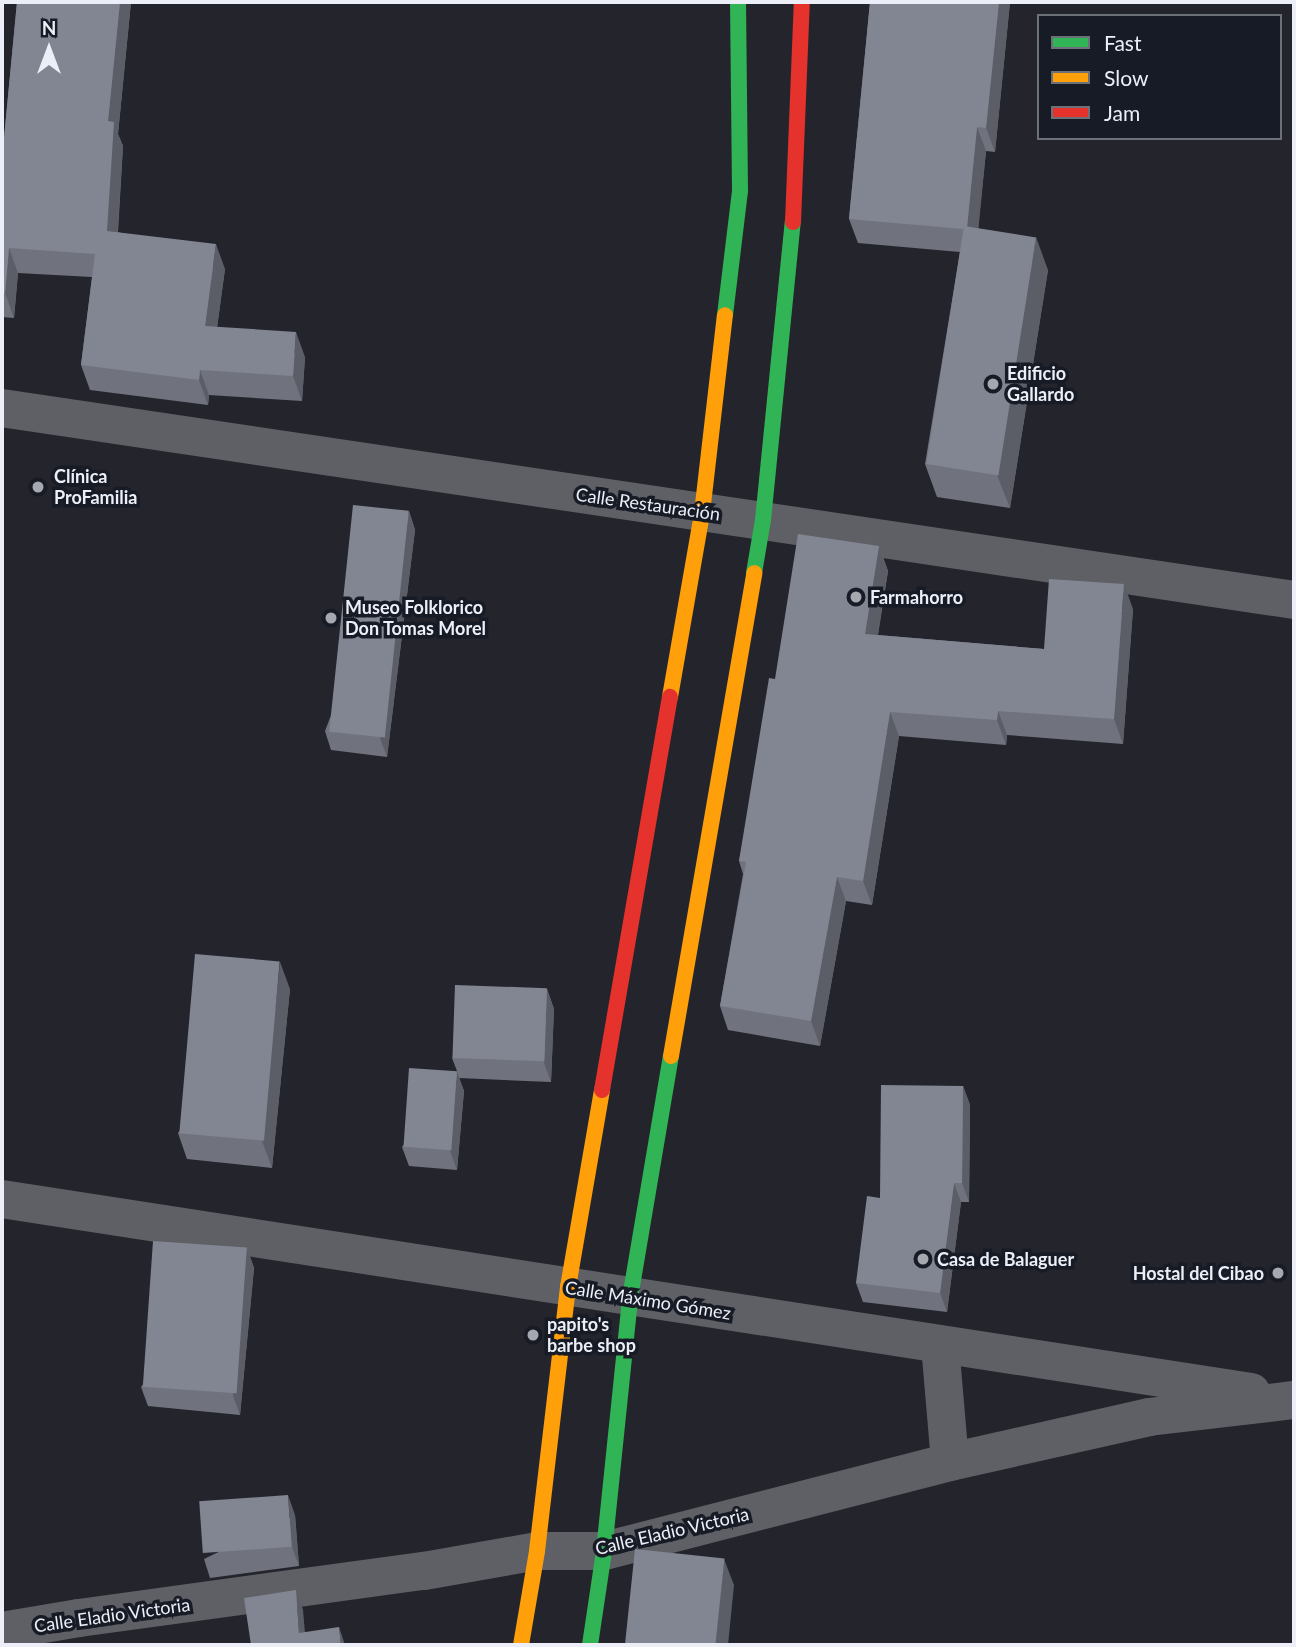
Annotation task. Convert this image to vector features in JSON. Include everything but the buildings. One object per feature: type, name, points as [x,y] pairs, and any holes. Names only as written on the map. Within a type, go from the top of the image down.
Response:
[{"type":"main road","points":[[521,1645],[537,1551],[568,1287],[702,513],[740,191],[738,2]]},
{"type":"main road","points":[[590,1645],[604,1551],[630,1298],[763,520],[796,187],[802,2]]},
{"type":"street","name":"Calle Restauración","points":[[2,408],[1294,600]]},
{"type":"street","name":"Calle Máximo Gómez","points":[[2,1199],[1294,1399]]},
{"type":"street","points":[[940,1345],[950,1462]]},
{"type":"street","name":"Calle Eladio Victoria","points":[[2,1631],[424,1571],[537,1551],[604,1551],[950,1462],[1149,1417],[1294,1399]]},
{"type":"traffic: fast","points":[[725,315],[740,191],[738,2]]},
{"type":"traffic: fast","points":[[754,573],[763,520],[793,222]]},
{"type":"traffic: fast","points":[[590,1645],[604,1551],[630,1298],[671,1056]]},
{"type":"traffic: slow","points":[[670,697],[702,513],[725,315]]},
{"type":"traffic: slow","points":[[671,1056],[754,573]]},
{"type":"traffic: slow","points":[[521,1645],[537,1551],[568,1287],[602,1090]]},
{"type":"traffic: jam","points":[[793,222],[802,2]]},
{"type":"traffic: jam","points":[[602,1090],[670,697]]},
{"type":"place","name":"Edificio Gallardo","points":[[993,384]]},
{"type":"place","name":"Clínica ProFamilia","points":[[38,487]]},
{"type":"place","name":"Farmahorro","points":[[856,597]]},
{"type":"place","name":"Museo Folklorico Don Tomas Morel","points":[[331,618]]},
{"type":"place","name":"Casa de Balaguer","points":[[923,1259]]},
{"type":"place","name":"Hostal del Cibao","points":[[1278,1273]]},
{"type":"place","name":"papito's barbe shop","points":[[533,1335]]}]
